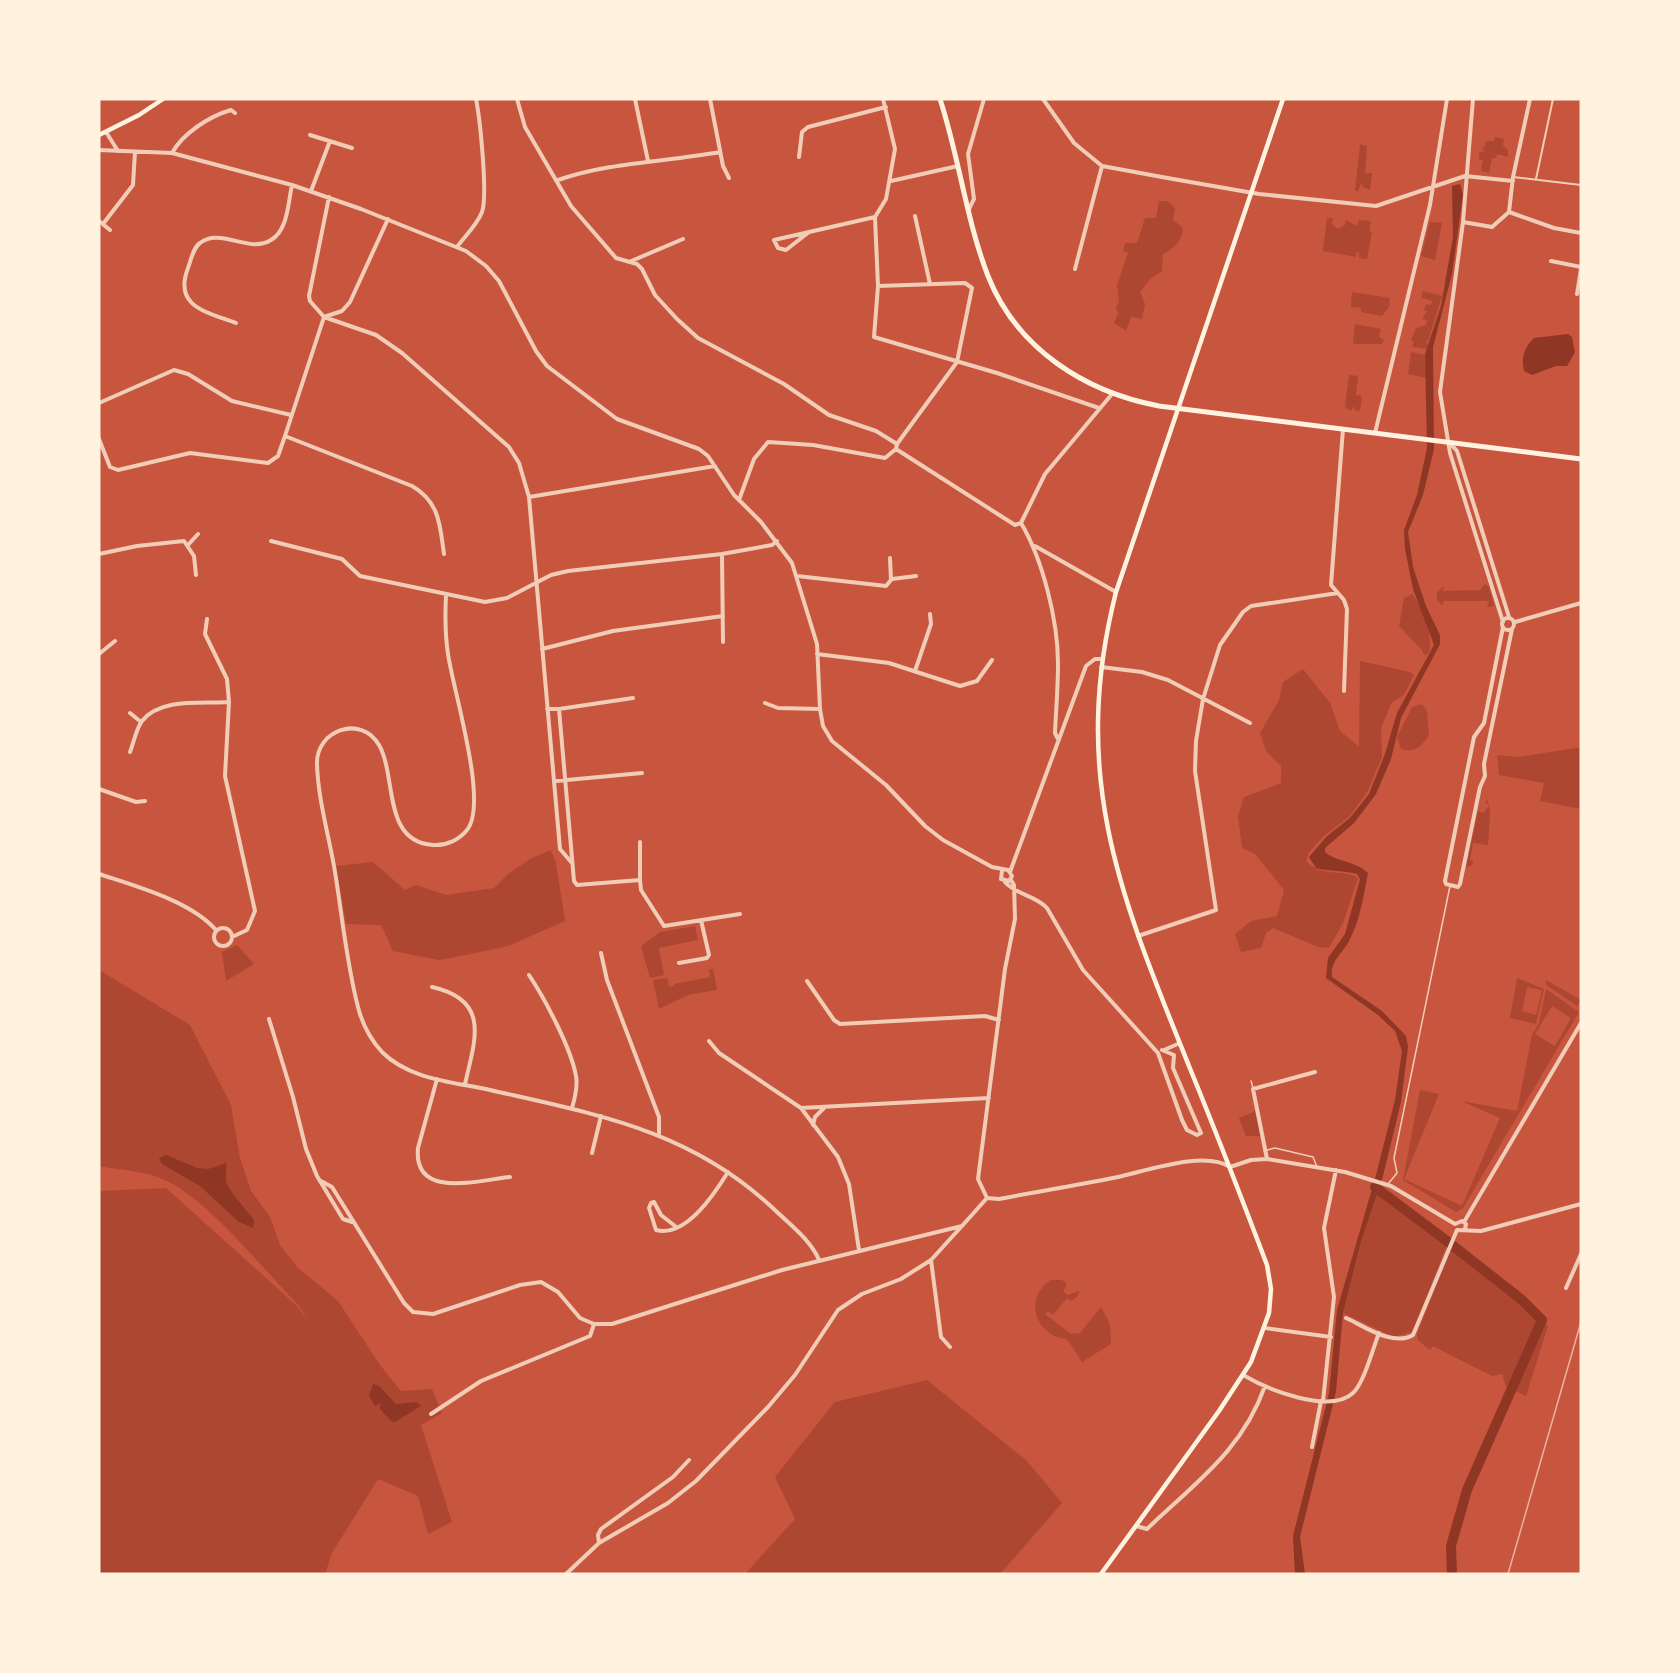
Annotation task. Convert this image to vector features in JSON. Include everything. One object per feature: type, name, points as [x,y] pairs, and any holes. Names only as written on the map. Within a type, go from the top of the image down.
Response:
[{"type":"main road","points":[[99,135],[163,99]]},
{"type":"main road","points":[[940,99],[989,278],[1020,330],[1042,353],[1065,370],[1112,394],[1176,408],[1581,459]]},
{"type":"main road","points":[[1101,1574],[1243,1375],[1265,1328],[1271,1298],[1269,1273],[1230,1167],[1138,936],[1114,864],[1103,813],[1097,724],[1101,659],[1116,592],[1176,408],[1283,99]]},
{"type":"street","points":[[457,247],[482,211],[484,194],[481,127],[476,99]]},
{"type":"street","points":[[517,99],[525,127],[558,180],[571,206],[616,258],[642,269],[655,295],[698,338],[784,384],[829,415],[876,431],[1015,525],[1022,523],[1045,474],[1112,394]]},
{"type":"street","points":[[635,99],[648,161]]},
{"type":"street","points":[[710,99],[720,152],[729,178]]},
{"type":"street","points":[[883,99],[895,149],[886,199],[875,217],[878,286],[873,334],[876,339],[957,362],[1099,408]]},
{"type":"street","points":[[969,209],[974,200],[968,154],[984,99]]},
{"type":"street","points":[[1043,99],[1074,143],[1102,166],[1251,192],[1376,206],[1465,176],[1536,179],[1581,186]]},
{"type":"street","points":[[1375,433],[1432,186],[1447,99]]},
{"type":"street","points":[[1473,99],[1463,222],[1440,387],[1450,453],[1503,624],[1507,630],[1512,629]]},
{"type":"street","points":[[1463,222],[1492,227],[1509,212],[1513,179],[1530,99]]},
{"type":"street","points":[[1536,179],[1553,99]]},
{"type":"street","points":[[800,157],[802,132],[808,127],[886,107]]},
{"type":"street","points":[[172,153],[178,143],[208,120],[231,110],[236,112]]},
{"type":"street","points":[[106,132],[119,152]]},
{"type":"street","points":[[310,135],[352,148]]},
{"type":"street","points":[[311,191],[330,141]]},
{"type":"street","points":[[99,150],[172,153],[311,191],[457,247],[486,266],[499,281],[536,351],[547,366],[617,419],[699,449],[716,466],[739,500],[787,553],[797,576],[817,644],[820,709],[829,736],[841,751],[886,785],[925,826],[943,840],[1001,873],[1005,882],[1014,890],[1036,898],[1047,908],[1083,970],[1160,1052],[1187,1130],[1193,1135],[1201,1133],[1173,1068],[1174,1054],[1160,1052]]},
{"type":"street","points":[[558,180],[648,161],[680,160],[720,152]]},
{"type":"street","points":[[110,230],[101,223],[133,185],[135,153]]},
{"type":"street","points":[[891,181],[958,166]]},
{"type":"street","points":[[1075,269],[1102,166]]},
{"type":"street","points":[[236,323],[204,310],[187,298],[183,282],[195,249],[200,242],[210,239],[256,245],[272,240],[284,225],[292,186]]},
{"type":"street","points":[[329,197],[309,296],[324,317],[376,335],[402,353],[509,447],[519,463],[529,498],[547,709],[556,781],[560,849],[572,863]]},
{"type":"street","points":[[1509,212],[1554,228],[1581,233]]},
{"type":"street","points":[[915,216],[930,284]]},
{"type":"street","points":[[809,232],[786,250],[778,248],[774,240],[793,234],[875,217]]},
{"type":"street","points":[[324,317],[342,311],[350,302],[388,219]]},
{"type":"street","points":[[629,262],[683,239]]},
{"type":"street","points":[[1551,261],[1581,268],[1576,294]]},
{"type":"street","points":[[739,500],[754,459],[768,442],[813,445],[885,458],[957,362],[972,288],[965,283],[878,286]]},
{"type":"street","points":[[99,439],[110,467],[118,470],[190,453],[268,463],[278,456],[324,317]]},
{"type":"street","points":[[99,403],[174,370],[188,374],[232,401],[291,415]]},
{"type":"street","points":[[1343,429],[1331,585],[1347,609],[1344,691]]},
{"type":"street","points":[[285,436],[412,486],[423,493],[432,502],[439,517],[444,554]]},
{"type":"street","points":[[1450,443],[1457,451],[1509,617],[1515,622]]},
{"type":"street","points":[[529,498],[716,466]]},
{"type":"street","points":[[1022,523],[1034,546],[1055,634],[1058,663],[1055,733],[1059,739]]},
{"type":"street","points":[[188,545],[198,534]]},
{"type":"street","points":[[99,554],[178,541],[188,545],[194,556],[196,575]]},
{"type":"street","points":[[271,542],[342,559],[360,576],[446,596],[485,602],[497,601],[537,582],[568,571],[722,554],[772,545],[777,541]]},
{"type":"street","points":[[1034,546],[1116,592]]},
{"type":"street","points":[[722,554],[723,642]]},
{"type":"street","points":[[797,576],[882,587],[888,585],[892,579],[890,558]]},
{"type":"street","points":[[892,579],[916,576]]},
{"type":"street","points":[[1138,936],[1216,910],[1195,771],[1196,741],[1203,699],[1220,645],[1243,612],[1259,604],[1338,593]]},
{"type":"street","points":[[446,596],[448,651],[464,728],[475,805],[469,828],[454,840],[436,846],[415,841],[407,834],[397,818],[380,745],[365,732],[347,728],[337,730],[321,746],[317,765],[358,1006],[364,1025],[374,1041],[394,1061],[418,1074],[572,1108],[659,1134],[728,1172],[783,1218],[815,1250],[819,1260]]},
{"type":"street","points":[[1515,622],[1581,603]]},
{"type":"street","points":[[915,671],[931,624],[930,614]]},
{"type":"street","points":[[542,649],[613,631],[723,616]]},
{"type":"street","points":[[1509,617],[1503,624],[1484,723],[1479,733],[1474,736],[1445,882],[1450,886],[1458,887],[1460,884],[1480,786],[1485,776],[1484,764],[1515,622]]},
{"type":"street","points":[[207,619],[205,634],[225,672],[229,702],[225,776],[255,910],[249,928],[232,937],[228,945],[219,946],[213,937],[216,930]]},
{"type":"street","points":[[99,654],[115,641]]},
{"type":"street","points":[[817,654],[889,663],[964,686],[977,681],[992,660]]},
{"type":"street","points":[[987,1198],[978,1179],[1005,969],[1015,919],[1014,890],[1010,872],[1086,666],[1095,659],[1101,659]]},
{"type":"street","points":[[1101,666],[1142,672],[1167,680],[1250,723]]},
{"type":"street","points":[[547,709],[633,698]]},
{"type":"street","points":[[130,752],[141,722],[153,712],[166,706],[229,702]]},
{"type":"street","points":[[765,703],[778,708],[820,709]]},
{"type":"street","points":[[559,709],[572,863],[577,885],[640,880]]},
{"type":"street","points":[[130,712],[141,722]]},
{"type":"street","points":[[1479,733],[1490,735]]},
{"type":"street","points":[[556,781],[642,773]]},
{"type":"street","points":[[99,789],[136,802],[145,801]]},
{"type":"street","points":[[640,842],[641,890],[664,926],[740,914]]},
{"type":"street","points":[[1001,873],[1010,872]]},
{"type":"street","points":[[99,874],[161,896],[205,919],[216,930]]},
{"type":"street","points":[[1005,882],[1011,880]]},
{"type":"street","points":[[679,963],[707,958],[709,954],[702,920]]},
{"type":"street","points":[[216,930],[226,928],[232,937]]},
{"type":"street","points":[[601,953],[607,980],[659,1117],[659,1134]]},
{"type":"street","points":[[530,975],[543,997],[575,1071],[577,1086],[572,1108]]},
{"type":"street","points":[[809,975],[807,981],[834,1020],[840,1024],[985,1017],[999,1020]]},
{"type":"street","points":[[432,987],[443,989],[462,1000],[474,1015],[476,1034],[465,1084]]},
{"type":"street","points":[[269,1019],[306,1149],[321,1181],[343,1219],[353,1222],[404,1303],[413,1312],[434,1314],[520,1285],[541,1282],[553,1287],[580,1318],[594,1324],[612,1324],[782,1270],[962,1226]]},
{"type":"street","points":[[1465,1229],[1464,1222],[1581,1023]]},
{"type":"street","points":[[709,1041],[719,1053],[801,1108],[845,1171],[859,1251]]},
{"type":"street","points":[[1160,1052],[1180,1043]]},
{"type":"street","points":[[1267,1159],[1253,1089],[1315,1072]]},
{"type":"street","points":[[437,1079],[418,1148],[417,1159],[423,1172],[429,1179],[446,1184],[510,1177]]},
{"type":"street","points":[[801,1108],[989,1098]]},
{"type":"street","points":[[813,1125],[815,1117],[825,1107]]},
{"type":"street","points":[[592,1153],[601,1116]]},
{"type":"street","points":[[566,1574],[599,1543],[668,1503],[696,1481],[768,1407],[795,1375],[838,1310],[862,1294],[901,1279],[931,1260],[987,1198],[999,1198],[1111,1179],[1169,1165],[1216,1161],[1230,1167],[1251,1160],[1267,1159],[1336,1170],[1388,1184],[1455,1224],[1457,1230],[1416,1331],[1408,1338],[1392,1339],[1346,1318]]},
{"type":"street","points":[[1312,1447],[1323,1401],[1331,1337],[1334,1297],[1324,1228],[1336,1170]]},
{"type":"street","points":[[675,1226],[661,1215],[654,1202],[651,1203],[649,1208],[656,1230],[675,1226],[699,1212],[728,1172]]},
{"type":"street","points":[[1457,1230],[1481,1231],[1581,1204]]},
{"type":"street","points":[[1455,1224],[1459,1221],[1464,1222]]},
{"type":"street","points":[[1566,1288],[1581,1254]]},
{"type":"street","points":[[931,1260],[941,1337],[950,1347]]},
{"type":"street","points":[[431,1414],[481,1381],[590,1336],[594,1324]]},
{"type":"street","points":[[1265,1328],[1331,1337]]},
{"type":"street","points":[[1243,1375],[1265,1386],[1300,1398],[1323,1401],[1345,1398],[1356,1389],[1379,1333]]},
{"type":"street","points":[[1136,1526],[1148,1529],[1215,1466],[1251,1422],[1265,1386]]},
{"type":"street","points":[[599,1543],[598,1535],[601,1529],[673,1477],[689,1460]]},
{"type":"lane","points":[[1388,1184],[1393,1181],[1396,1173],[1394,1158],[1450,886]]},
{"type":"lane","points":[[1251,1081],[1253,1089]]},
{"type":"lane","points":[[1267,1150],[1275,1148],[1313,1157],[1317,1168]]},
{"type":"shaded area","points":[[1495,137],[1504,139],[1503,146],[1508,150],[1508,157],[1497,154],[1496,158],[1492,158],[1489,173],[1481,171],[1483,160],[1479,159],[1479,152],[1484,152],[1482,147],[1485,147],[1486,141],[1494,141]]},
{"type":"shaded area","points":[[1360,144],[1367,146],[1365,173],[1372,173],[1370,190],[1363,187],[1362,182],[1358,191],[1355,191]]},
{"type":"shaded area","points":[[1460,184],[1463,195],[1452,274],[1433,347],[1434,449],[1423,495],[1408,532],[1413,567],[1426,606],[1440,635],[1440,644],[1401,718],[1391,759],[1376,794],[1354,823],[1325,848],[1325,852],[1334,858],[1357,866],[1368,873],[1356,924],[1335,962],[1332,977],[1382,1011],[1406,1036],[1408,1047],[1401,1102],[1383,1176],[1360,1245],[1343,1313],[1336,1392],[1300,1537],[1305,1574],[1295,1574],[1293,1536],[1329,1393],[1337,1310],[1395,1100],[1402,1051],[1395,1031],[1378,1015],[1326,978],[1328,958],[1345,934],[1360,879],[1357,874],[1316,868],[1309,857],[1327,836],[1350,818],[1369,794],[1385,754],[1397,713],[1434,645],[1413,589],[1405,549],[1404,530],[1417,495],[1427,448],[1425,354],[1441,306],[1453,237],[1452,186]]},
{"type":"shaded area","points":[[1159,201],[1168,201],[1175,208],[1173,220],[1183,228],[1183,232],[1177,244],[1163,254],[1162,271],[1150,279],[1140,292],[1145,304],[1142,319],[1131,317],[1126,331],[1114,323],[1119,302],[1117,285],[1128,253],[1123,251],[1125,243],[1137,243],[1145,218],[1156,218]]},
{"type":"shaded area","points":[[1327,218],[1333,218],[1332,224],[1338,229],[1345,225],[1346,220],[1357,226],[1359,220],[1371,221],[1369,231],[1372,232],[1367,259],[1359,258],[1359,253],[1356,252],[1356,257],[1323,251]]},
{"type":"shaded area","points":[[1430,222],[1442,223],[1435,260],[1421,256]]},
{"type":"shaded area","points":[[1422,291],[1442,296],[1428,341],[1425,341],[1428,343],[1427,349],[1412,347],[1414,341],[1411,340],[1416,328],[1426,325],[1427,320],[1422,319],[1427,311],[1424,310],[1426,304],[1431,305],[1432,301],[1422,298]]},
{"type":"shaded area","points":[[1352,292],[1390,298],[1389,307],[1382,316],[1361,312],[1361,308],[1351,307]]},
{"type":"shaded area","points":[[1355,324],[1381,329],[1379,337],[1384,340],[1382,344],[1353,344]]},
{"type":"shaded area","points":[[1568,334],[1572,337],[1575,352],[1567,366],[1556,366],[1532,375],[1524,371],[1524,353],[1534,338]]},
{"type":"shaded area","points":[[1411,352],[1425,355],[1426,378],[1408,374]]},
{"type":"shaded area","points":[[1349,375],[1358,376],[1356,395],[1362,396],[1360,411],[1354,410],[1355,405],[1351,411],[1345,407]]},
{"type":"shaded area","points":[[1485,584],[1489,587],[1494,606],[1487,607],[1489,601],[1444,601],[1442,605],[1437,600],[1437,592],[1445,586],[1442,591],[1480,590]]},
{"type":"shaded area","points":[[1412,594],[1423,614],[1429,632],[1430,648],[1428,654],[1424,655],[1399,626],[1404,598]]},
{"type":"shaded area","points":[[1360,661],[1410,672],[1414,675],[1404,695],[1392,702],[1381,728],[1382,757],[1367,792],[1350,816],[1324,836],[1309,852],[1306,861],[1318,869],[1358,878],[1343,923],[1329,948],[1318,947],[1273,928],[1266,933],[1261,948],[1241,952],[1235,934],[1251,921],[1277,916],[1284,890],[1255,854],[1242,848],[1238,816],[1244,797],[1281,783],[1281,766],[1266,751],[1260,733],[1279,700],[1283,682],[1303,669],[1330,703],[1340,731],[1359,747]]},
{"type":"shaded area","points":[[1422,704],[1427,711],[1429,735],[1418,748],[1401,749],[1397,737],[1412,707]]},
{"type":"shaded area","points":[[1581,747],[1581,809],[1540,801],[1544,783],[1499,775],[1497,755],[1519,757]]},
{"type":"shaded area","points":[[1489,805],[1488,845],[1473,843],[1470,860],[1473,861],[1472,866],[1466,867],[1478,811],[1484,813]]},
{"type":"shaded area","points":[[551,850],[556,863],[565,921],[508,946],[439,960],[393,951],[381,925],[346,924],[336,866],[373,862],[405,890],[416,885],[446,895],[494,888],[508,874],[530,859]]},
{"type":"shaded area","points":[[695,926],[698,940],[659,948],[664,975],[650,978],[641,946],[660,932]]},
{"type":"shaded area","points":[[237,945],[254,964],[226,981],[222,952]]},
{"type":"shaded area","points":[[709,969],[713,969],[717,990],[688,995],[659,1009],[653,980],[667,978],[669,987],[710,977]]},
{"type":"shaded area","points":[[99,970],[190,1025],[231,1105],[240,1158],[251,1191],[270,1217],[280,1245],[298,1268],[338,1301],[380,1365],[401,1391],[432,1389],[442,1413],[421,1425],[452,1522],[428,1534],[418,1496],[378,1479],[332,1553],[325,1574],[99,1574],[99,1191],[166,1188],[296,1305],[308,1320],[299,1306],[201,1204],[167,1181],[151,1175],[99,1166]]},
{"type":"shaded area","points":[[1517,978],[1544,989],[1536,1024],[1510,1018]],"holes":[[[1527,987],[1542,990],[1536,1015],[1522,1011]]]},
{"type":"shaded area","points":[[1546,980],[1581,1000],[1577,1006],[1546,985]]},
{"type":"shaded area","points":[[1546,989],[1579,1012],[1463,1208],[1456,1212],[1403,1180],[1420,1090],[1439,1094],[1404,1179],[1462,1206],[1500,1118],[1461,1101],[1517,1111],[1532,1035],[1539,1023]],"holes":[[[1552,1006],[1571,1018],[1555,1046],[1535,1034]]]},
{"type":"shaded area","points":[[1255,1111],[1262,1136],[1246,1136],[1239,1118]]},
{"type":"shaded area","points":[[166,1155],[197,1168],[208,1169],[226,1163],[226,1182],[254,1220],[253,1228],[239,1222],[200,1186],[162,1164],[159,1158]]},
{"type":"shaded area","points":[[1378,1191],[1447,1244],[1414,1331],[1394,1337],[1343,1313],[1360,1245]]},
{"type":"shaded area","points":[[1451,1247],[1548,1326],[1526,1396],[1506,1387],[1502,1374],[1492,1376],[1433,1346],[1430,1350],[1418,1340],[1417,1334]]},
{"type":"shaded area","points":[[1051,1280],[1062,1280],[1067,1284],[1063,1291],[1067,1295],[1080,1291],[1071,1301],[1067,1298],[1053,1315],[1048,1311],[1045,1314],[1071,1334],[1080,1333],[1101,1307],[1110,1324],[1111,1344],[1082,1362],[1066,1339],[1047,1331],[1036,1315],[1035,1306],[1037,1296]]},
{"type":"shaded area","points":[[927,1380],[1027,1461],[1062,1503],[1000,1574],[745,1574],[795,1519],[775,1477],[835,1402]]},
{"type":"shaded area","points":[[373,1384],[379,1386],[396,1404],[417,1402],[421,1406],[395,1422],[391,1421],[380,1409],[380,1403],[375,1406],[369,1396]]},
{"type":"waterway","points":[[1375,1187],[1522,1300],[1542,1320],[1467,1490],[1451,1546],[1452,1574]]},
{"type":"railway","points":[[1508,1574],[1581,1322]]}]
